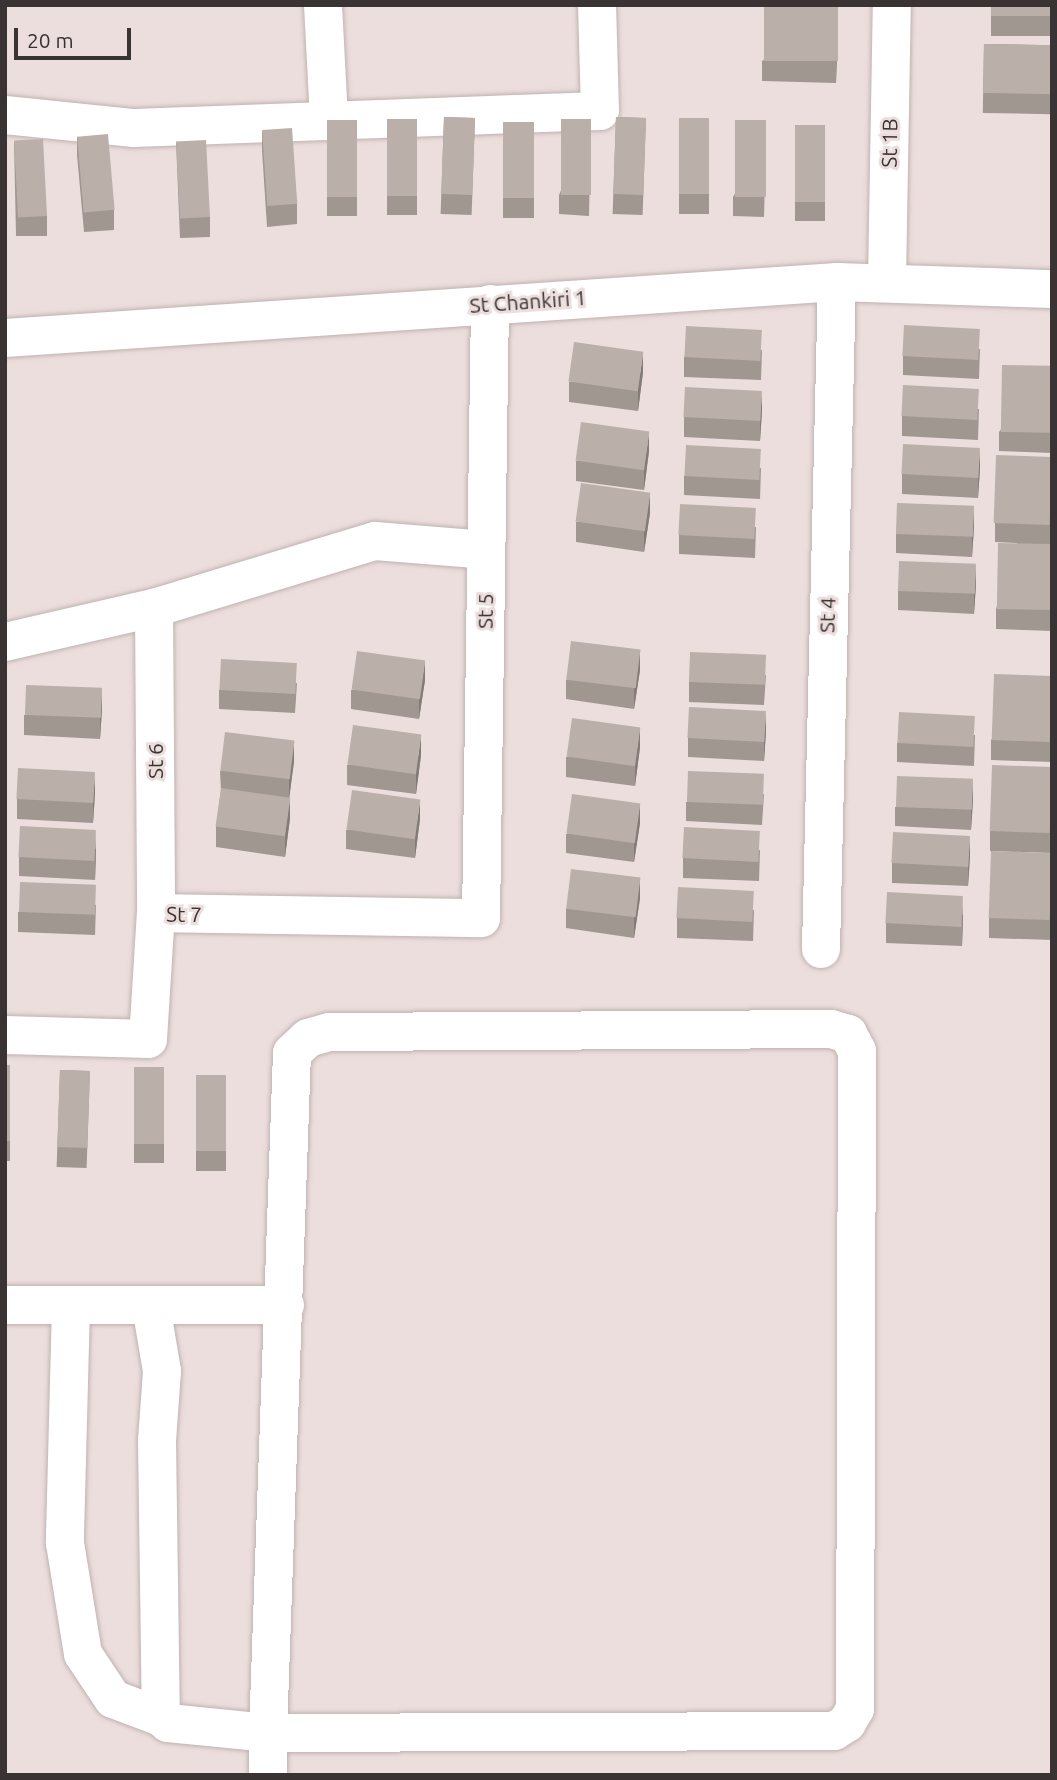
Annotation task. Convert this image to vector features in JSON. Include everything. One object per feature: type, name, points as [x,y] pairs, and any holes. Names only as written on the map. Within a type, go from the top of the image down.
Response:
[{"type":"street","points":[[323,5],[328,120]]},
{"type":"street","points":[[5,115],[134,128],[600,111],[597,5]]},
{"type":"street","name":"St 1B","points":[[887,280],[892,5]]},
{"type":"street","name":"St Chankiri 1","points":[[5,338],[837,282],[887,280],[1052,289]]},
{"type":"street","name":"St 4","points":[[821,949],[837,282]]},
{"type":"street","name":"St 5","points":[[481,918],[490,304]]},
{"type":"street","points":[[5,642],[154,608],[375,541],[486,550]]},
{"type":"street","name":"St 6","points":[[154,608],[156,913]]},
{"type":"street","name":"St 7","points":[[5,1035],[148,1039],[156,913],[481,918]]},
{"type":"street","points":[[71,1306],[65,1543],[83,1654],[113,1699],[161,1717],[168,1723],[268,1733],[834,1731],[847,1723],[855,1709],[857,1051],[848,1034],[831,1030],[329,1032],[308,1038],[292,1053],[268,1733],[268,1775]]},
{"type":"street","points":[[5,1305],[285,1305]]},
{"type":"street","points":[[151,1306],[162,1371],[158,1440],[161,1717]]},
{"type":"building","points":[[764,5],[838,5],[838,61],[764,61]]},
{"type":"building","points":[[991,5],[1052,5],[1052,16],[991,16]]},
{"type":"building","points":[[984,44],[1052,45],[1051,94],[983,93]]},
{"type":"building","points":[[444,117],[475,118],[472,195],[441,194]]},
{"type":"building","points":[[616,117],[646,118],[643,195],[613,194]]},
{"type":"building","points":[[679,118],[709,118],[709,194],[679,194]]},
{"type":"building","points":[[387,119],[417,119],[417,196],[387,196]]},
{"type":"building","points":[[561,119],[591,119],[591,195],[561,195]]},
{"type":"building","points":[[327,120],[357,120],[357,197],[327,197]]},
{"type":"building","points":[[735,120],[766,120],[766,197],[735,197]]},
{"type":"building","points":[[503,122],[534,122],[534,198],[503,198]]},
{"type":"building","points":[[795,125],[825,125],[825,202],[795,202]]},
{"type":"building","points":[[292,128],[297,204],[267,206],[262,130]]},
{"type":"building","points":[[108,134],[115,210],[84,212],[77,137]]},
{"type":"building","points":[[43,139],[47,216],[18,217],[14,141]]},
{"type":"building","points":[[206,140],[210,217],[180,218],[176,142]]},
{"type":"building","points":[[904,325],[980,329],[978,360],[902,356]]},
{"type":"building","points":[[686,326],[762,330],[760,361],[684,357]]},
{"type":"building","points":[[574,342],[643,352],[638,391],[568,382]]},
{"type":"building","points":[[1002,365],[1052,366],[1051,433],[1001,432]]},
{"type":"building","points":[[903,385],[979,389],[977,420],[901,416]]},
{"type":"building","points":[[685,387],[762,391],[760,421],[683,417]]},
{"type":"building","points":[[581,422],[649,432],[644,470],[576,461]]},
{"type":"building","points":[[903,444],[980,448],[978,478],[901,474]]},
{"type":"building","points":[[686,445],[761,449],[759,480],[684,476]]},
{"type":"building","points":[[996,455],[1052,457],[1050,525],[994,523]]},
{"type":"building","points":[[581,483],[650,493],[645,531],[576,522]]},
{"type":"building","points":[[897,503],[974,506],[973,537],[896,534]]},
{"type":"building","points":[[680,504],[756,508],[754,539],[678,535]]},
{"type":"building","points":[[998,543],[1052,544],[1051,610],[997,609]]},
{"type":"building","points":[[899,561],[976,564],[975,594],[898,591]]},
{"type":"building","points":[[571,641],[640,650],[636,688],[566,680]]},
{"type":"building","points":[[357,651],[425,661],[420,699],[352,690]]},
{"type":"building","points":[[690,652],[766,655],[765,685],[689,682]]},
{"type":"building","points":[[221,659],[297,663],[295,694],[219,690]]},
{"type":"building","points":[[994,674],[1052,676],[1050,742],[992,740]]},
{"type":"building","points":[[26,685],[102,688],[101,718],[25,715]]},
{"type":"building","points":[[689,707],[766,711],[764,742],[687,738]]},
{"type":"building","points":[[899,712],[975,716],[973,747],[897,743]]},
{"type":"building","points":[[572,718],[640,728],[635,766],[567,757]]},
{"type":"building","points":[[353,725],[421,735],[416,774],[347,765]]},
{"type":"building","points":[[225,732],[294,741],[290,779],[220,771]]},
{"type":"building","points":[[992,765],[1052,767],[1050,833],[990,831]]},
{"type":"building","points":[[18,768],[95,772],[93,803],[16,799]]},
{"type":"building","points":[[688,771],[764,774],[763,805],[687,802]]},
{"type":"building","points":[[897,776],[973,779],[972,810],[896,807]]},
{"type":"building","points":[[221,788],[290,798],[285,836],[216,827]]},
{"type":"building","points":[[352,790],[420,800],[415,839],[346,830]]},
{"type":"building","points":[[572,794],[640,804],[635,843],[566,834]]},
{"type":"building","points":[[20,826],[96,830],[94,861],[18,857]]},
{"type":"building","points":[[684,827],[760,831],[758,862],[682,858]]},
{"type":"building","points":[[893,832],[970,836],[968,867],[891,863]]},
{"type":"building","points":[[991,851],[1052,853],[1050,920],[989,918]]},
{"type":"building","points":[[571,869],[640,878],[636,917],[566,909]]},
{"type":"building","points":[[20,882],[96,885],[95,915],[19,912]]},
{"type":"building","points":[[678,887],[754,891],[752,922],[676,918]]},
{"type":"building","points":[[887,892],[963,896],[961,927],[885,923]]},
{"type":"building","points":[[5,1065],[10,1065],[10,1141],[5,1141]]},
{"type":"building","points":[[134,1067],[164,1067],[164,1144],[134,1144]]},
{"type":"building","points":[[60,1070],[90,1071],[87,1148],[57,1147]]},
{"type":"building","points":[[196,1075],[226,1075],[226,1151],[196,1151]]}]
